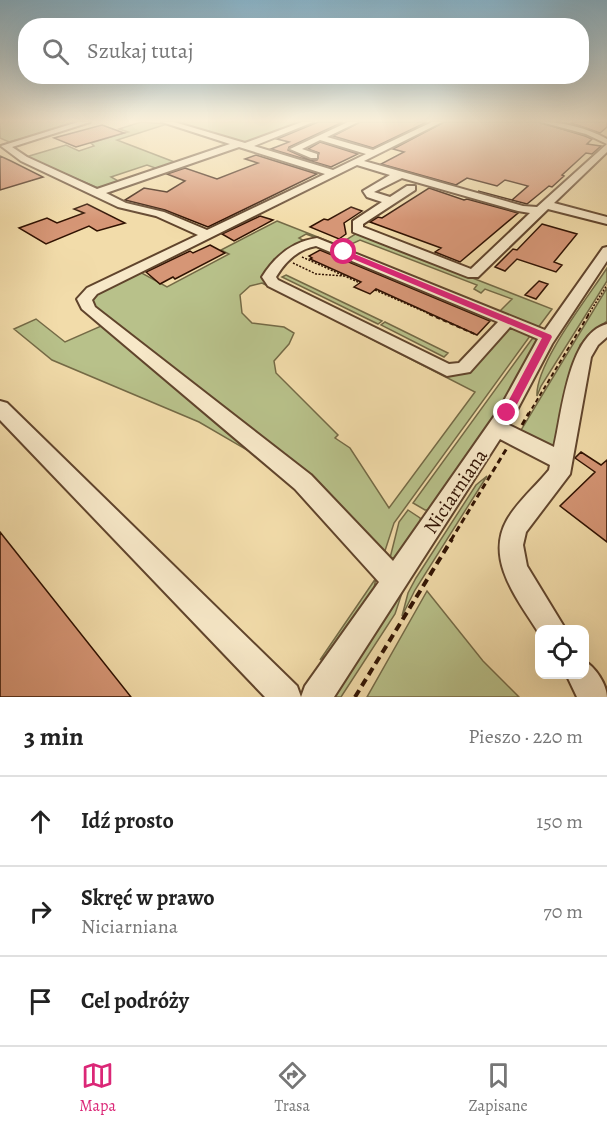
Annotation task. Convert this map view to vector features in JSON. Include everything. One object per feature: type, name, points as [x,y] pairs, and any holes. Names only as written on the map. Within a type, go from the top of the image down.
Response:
[{"type":"street","points":[[17,155],[122,205],[160,214],[209,235]]},
{"type":"street","points":[[97,194],[215,155]]},
{"type":"street","points":[[281,155],[334,168]]},
{"type":"street","points":[[308,155],[326,160]]},
{"type":"street","points":[[371,155],[351,164],[334,168],[209,235],[92,291],[84,299],[85,304],[303,482],[395,581]]},
{"type":"street","points":[[411,188],[357,223],[357,229],[473,274],[599,155]]},
{"type":"street","points":[[351,164],[402,175],[522,209],[543,208],[607,221]]},
{"type":"street","points":[[391,201],[371,195],[368,191],[393,177],[402,175]]},
{"type":"street","points":[[507,321],[464,368],[447,370],[273,283],[269,277],[276,263],[283,257],[307,243],[317,242],[548,337]]},
{"type":"street","name":"Niciarniana","points":[[316,697],[395,581],[506,433],[548,337],[607,251]]},
{"type":"street","points":[[549,625],[515,570],[511,545],[516,527],[556,479],[562,462],[583,357],[591,342],[607,329]]},
{"type":"street","points":[[0,408],[286,697]]},
{"type":"street","points":[[506,433],[562,462]]},
{"type":"street","points":[[583,679],[594,697]]},
{"type":"path","points":[[299,256],[360,283]]},
{"type":"path","points":[[355,697],[506,433],[540,396],[543,387],[607,285]]},
{"type":"path","points":[[375,290],[478,336]]},
{"type":"green space","points":[[34,155],[155,155],[177,163],[158,169],[147,165],[111,177],[120,182],[98,188],[26,157]]},
{"type":"green space","points":[[277,221],[338,245],[357,233],[552,309],[537,329],[500,311],[512,299],[485,289],[481,293],[474,289],[477,285],[360,240],[343,248],[306,234],[299,238],[306,242],[274,259],[265,274],[449,375],[459,374],[476,364],[503,332],[511,326],[530,336],[394,523],[383,557],[95,308],[92,301],[98,294],[140,272],[167,287],[229,254],[221,250]],"holes":[[[262,283],[475,392],[389,508],[350,448],[335,438],[338,435],[276,373],[274,361],[289,344],[294,333],[284,327],[252,323],[242,313],[240,295],[250,286]]]},
{"type":"green space","points":[[607,268],[607,281],[537,396],[539,382],[554,349],[576,312]]},
{"type":"green space","points":[[286,275],[382,321],[378,324],[282,277]]},
{"type":"green space","points":[[607,288],[607,321],[589,334],[580,345],[558,444],[553,447],[518,435]]},
{"type":"green space","points":[[36,319],[65,342],[101,326],[259,457],[199,422],[52,360],[14,329]]},
{"type":"green space","points":[[385,322],[448,353],[444,357],[381,325]]},
{"type":"green space","points":[[538,337],[500,410],[431,510],[425,510],[413,503],[532,339]]},
{"type":"green space","points":[[487,476],[415,590],[402,616],[408,593],[416,578],[476,485]]},
{"type":"green space","points":[[408,510],[420,518],[422,524],[395,558],[390,558],[399,522]]},
{"type":"green space","points":[[376,578],[373,593],[337,647],[320,660]]},
{"type":"green space","points":[[401,589],[403,590],[395,614],[341,697],[330,697]]},
{"type":"green space","points":[[427,591],[483,661],[519,697],[367,697]]},
{"type":"building","points":[[256,155],[317,174],[208,227],[165,210],[125,200],[144,188],[167,192],[185,181],[167,174],[185,168],[217,179],[258,163],[245,159]]},
{"type":"building","points":[[289,155],[317,160],[319,155],[357,155],[331,167]]},
{"type":"building","points":[[399,155],[584,155],[552,187],[549,186],[527,204],[478,191],[512,200],[528,186],[505,180],[497,186],[467,178],[456,185],[381,164]]},
{"type":"building","points":[[0,156],[11,161],[43,177],[0,190]]},
{"type":"building","points":[[429,188],[464,200],[518,213],[460,262],[435,252],[441,248],[370,222],[378,217],[382,218]]},
{"type":"building","points":[[87,204],[125,223],[97,231],[89,226],[46,244],[19,228],[47,218],[57,223],[84,213],[74,209]]},
{"type":"building","points":[[351,207],[362,211],[344,223],[346,234],[339,239],[310,227],[324,219],[328,220]]},
{"type":"building","points":[[260,216],[273,220],[234,241],[222,234]]},
{"type":"building","points":[[542,224],[577,234],[554,262],[562,265],[556,272],[517,259],[505,271],[495,267],[513,249],[517,250]]},
{"type":"building","points":[[210,245],[225,253],[175,279],[173,277],[160,284],[146,272],[190,251],[193,253]]},
{"type":"building","points":[[320,250],[490,321],[477,335],[376,289],[370,294],[354,287],[361,282],[310,259],[312,258],[309,256]]},
{"type":"building","points":[[539,281],[548,284],[536,299],[525,295]]},
{"type":"building","points":[[581,452],[601,465],[607,460],[607,542],[560,506],[595,472],[575,458]]},
{"type":"building","points":[[0,532],[131,697],[0,697]]},
{"type":"route","points":[[344,252],[548,337],[507,413]]}]
